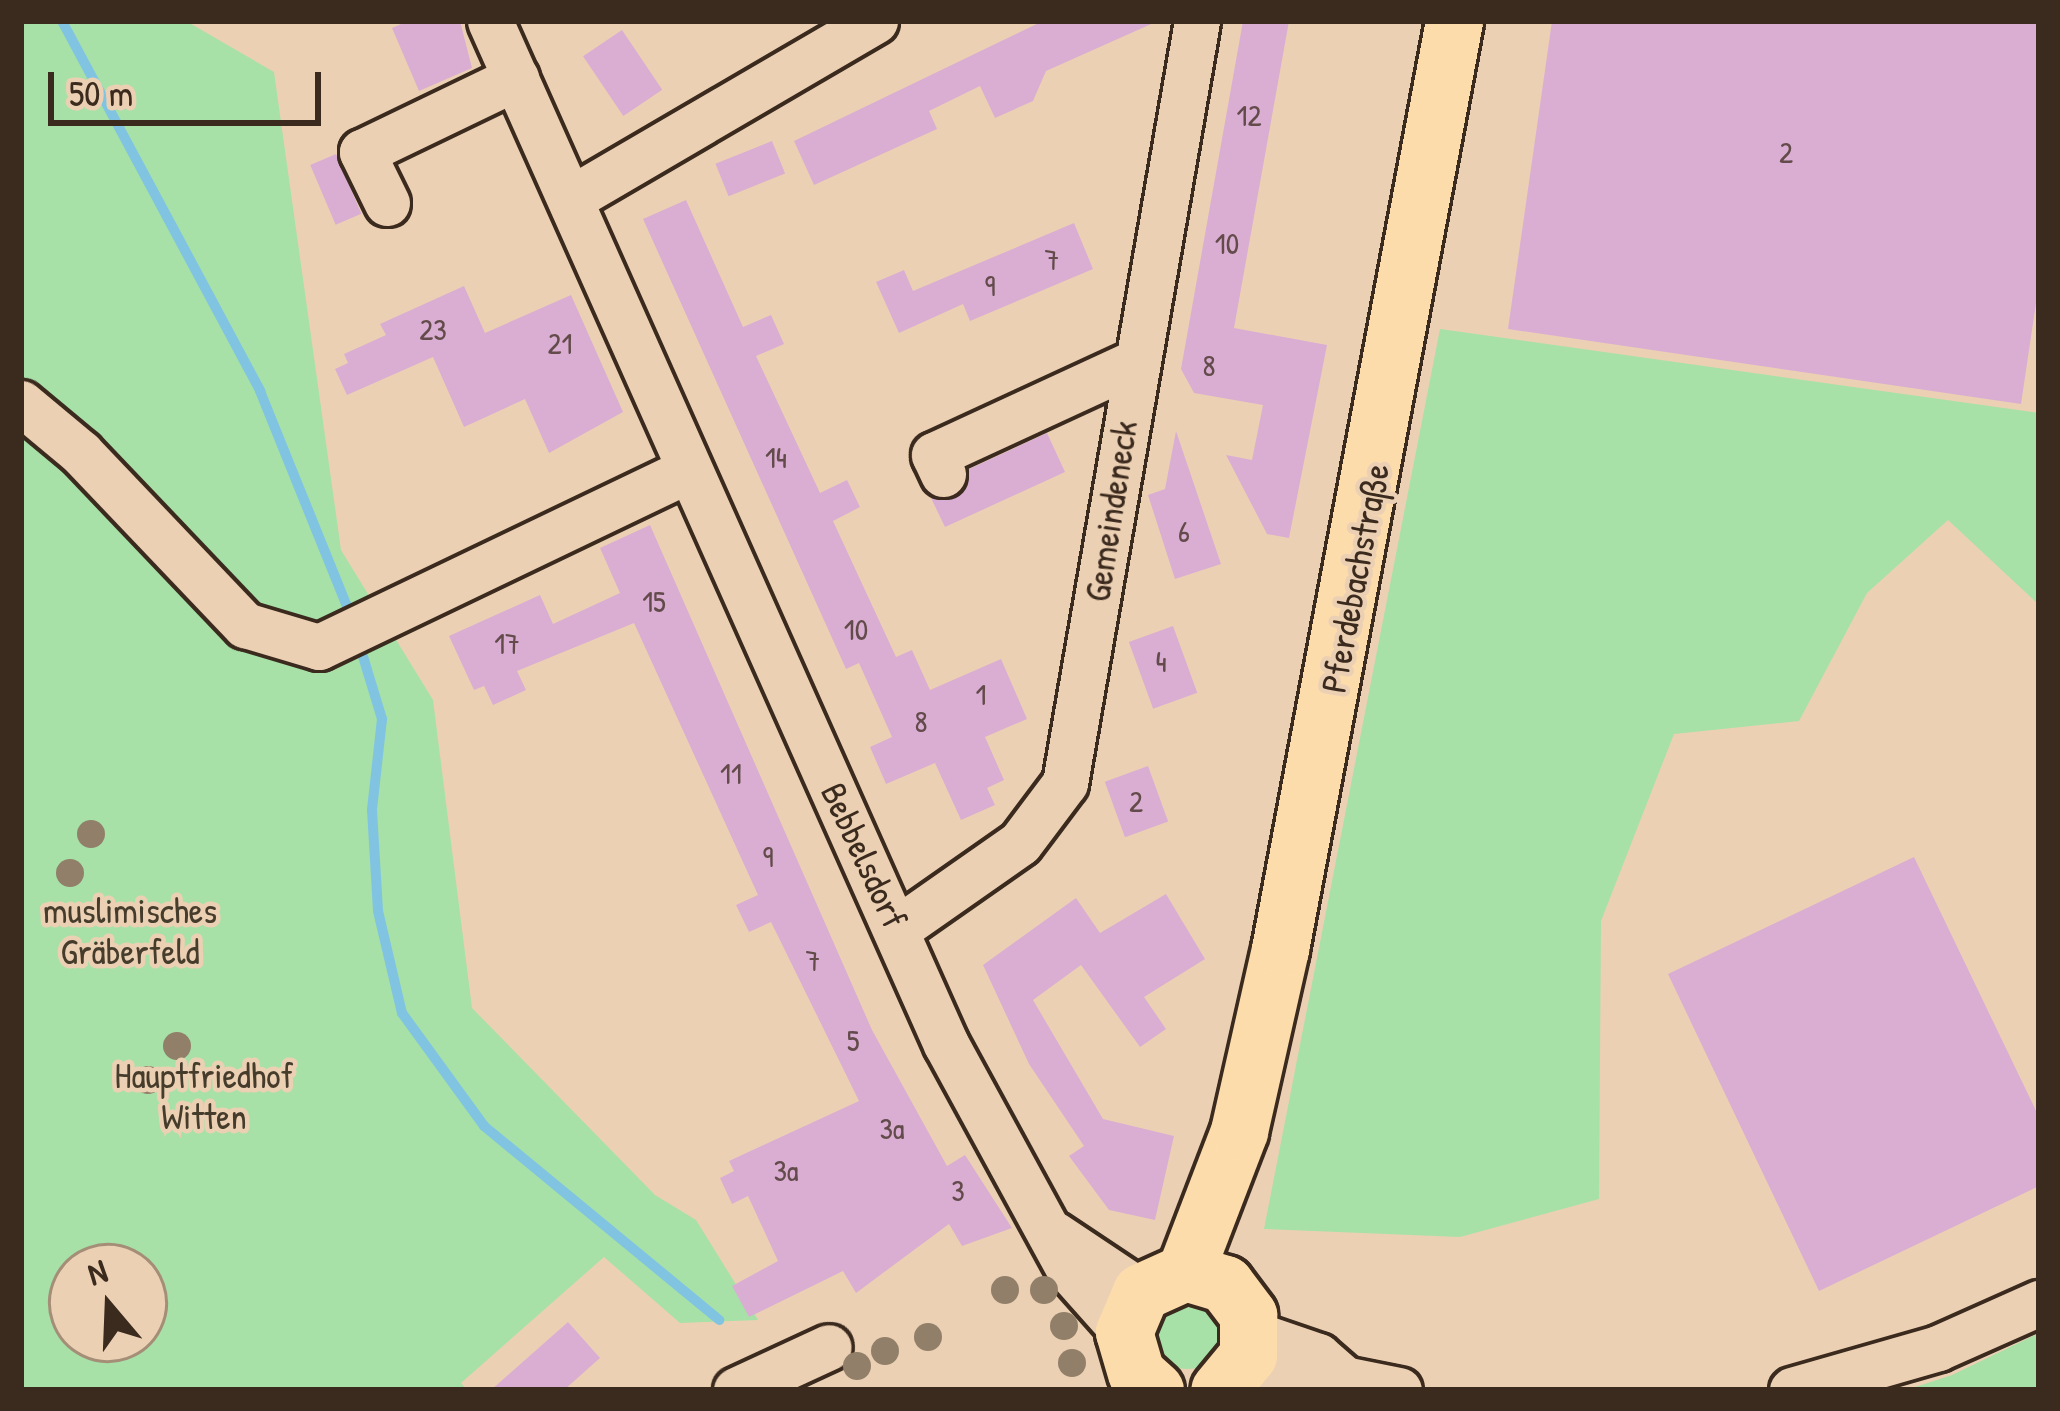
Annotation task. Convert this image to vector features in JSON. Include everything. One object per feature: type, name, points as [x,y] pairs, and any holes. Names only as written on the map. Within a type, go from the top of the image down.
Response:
[{"type":"main road","name":"Pferdebachstraße","points":[[1198,1325],[1374,481],[1454,21]]},
{"type":"main road","points":[[1153,1390],[1126,1354],[1198,1325]]},
{"type":"street","name":"Bebbelsdorf","points":[[490,21],[572,198],[684,472],[900,927],[946,1044],[1054,1234],[1069,1270],[1198,1325]]},
{"type":"street","points":[[572,198],[875,21]]},
{"type":"street","name":"Gemeindeneck","points":[[900,927],[1020,843],[1065,783],[1197,21]]},
{"type":"street","points":[[387,203],[362,152],[516,78]]},
{"type":"street","points":[[943,474],[934,454],[1135,362]]},
{"type":"street","points":[[21,404],[245,625],[319,647],[684,472]]},
{"type":"street","points":[[1792,1390],[1938,1348],[2039,1303]]},
{"type":"street","points":[[1198,1325],[1312,1388],[1344,1379],[1399,1390]]},
{"type":"street","points":[[736,1390],[829,1347]]},
{"type":"green space","name":"Hauptfriedhof Witten","points":[[21,21],[186,21],[274,72],[341,550],[433,700],[472,1008],[655,1195],[696,1220],[758,1320],[680,1323],[604,1257],[461,1383],[467,1390],[21,1390]]},
{"type":"green space","points":[[1440,329],[2039,413],[2039,605],[1948,520],[1867,593],[1799,721],[1674,734],[1601,921],[1599,1199],[1460,1237],[1264,1229]]},
{"type":"green space","points":[[1187,1301],[1211,1311],[1221,1335],[1211,1359],[1187,1369],[1163,1359],[1153,1335],[1163,1311]]},
{"type":"green space","points":[[2039,1333],[2039,1390],[1906,1390],[1952,1375]]},
{"type":"building","points":[[408,21],[460,21],[472,68],[419,91],[392,28]]},
{"type":"building","points":[[1043,21],[1158,21],[1046,71],[1033,101],[995,118],[980,86],[929,111],[937,129],[814,185],[794,141]]},
{"type":"building","points":[[1243,21],[1289,21],[1234,328],[1327,345],[1289,538],[1267,534],[1226,455],[1252,460],[1263,405],[1194,393],[1181,369]]},
{"type":"building","points":[[1552,21],[2039,21],[2039,283],[2021,404],[1508,329]]},
{"type":"building","points":[[622,30],[662,90],[623,116],[583,56]]},
{"type":"building","points":[[772,141],[785,173],[729,196],[715,164]]},
{"type":"building","points":[[336,154],[361,214],[336,225],[310,165]]},
{"type":"building","points":[[686,200],[743,327],[771,315],[784,344],[756,356],[820,493],[847,480],[860,507],[833,521],[896,657],[912,650],[930,690],[1001,659],[1027,719],[985,737],[1004,780],[987,788],[995,805],[961,820],[935,763],[886,784],[870,747],[892,737],[859,663],[846,669],[643,219]]},
{"type":"building","points":[[1074,223],[1093,269],[970,321],[963,304],[899,333],[876,282],[904,270],[913,291]]},
{"type":"building","points":[[464,286],[485,333],[571,295],[623,412],[549,453],[525,399],[464,427],[433,357],[347,395],[335,369],[348,363],[344,354],[386,335],[380,324]]},
{"type":"building","points":[[1176,431],[1221,564],[1175,579],[1148,495],[1165,489]]},
{"type":"building","points":[[1047,433],[1065,472],[945,527],[931,498],[956,498],[969,469]]},
{"type":"building","points":[[650,525],[872,1030],[947,1166],[965,1155],[1012,1228],[962,1246],[949,1224],[856,1293],[843,1271],[749,1317],[732,1286],[778,1261],[748,1196],[732,1204],[720,1178],[734,1171],[729,1161],[859,1101],[771,922],[749,932],[736,905],[758,895],[634,623],[517,671],[526,690],[493,705],[484,686],[474,690],[449,636],[540,595],[553,624],[620,593],[600,548]]},
{"type":"building","points":[[1173,626],[1197,693],[1153,709],[1129,642]]},
{"type":"building","points":[[1148,766],[1168,821],[1125,837],[1105,782]]},
{"type":"building","points":[[1914,857],[2039,1117],[2039,1186],[1819,1291],[1668,974]]},
{"type":"building","points":[[1166,894],[1205,959],[1144,997],[1166,1029],[1140,1047],[1081,965],[1033,1000],[1103,1119],[1174,1136],[1155,1220],[1109,1210],[1069,1156],[1084,1146],[1029,1064],[983,965],[1076,898],[1100,933]]},
{"type":"building","points":[[568,1322],[600,1358],[564,1390],[491,1390]]},
{"type":"waterway","points":[[62,21],[260,391],[351,616]]},
{"type":"waterway","points":[[358,640],[382,719],[372,810],[378,911],[402,1013],[484,1126],[719,1320]]},
{"type":"park label","name":"muslimisches Gräberfeld","points":[[130,930]]}]
